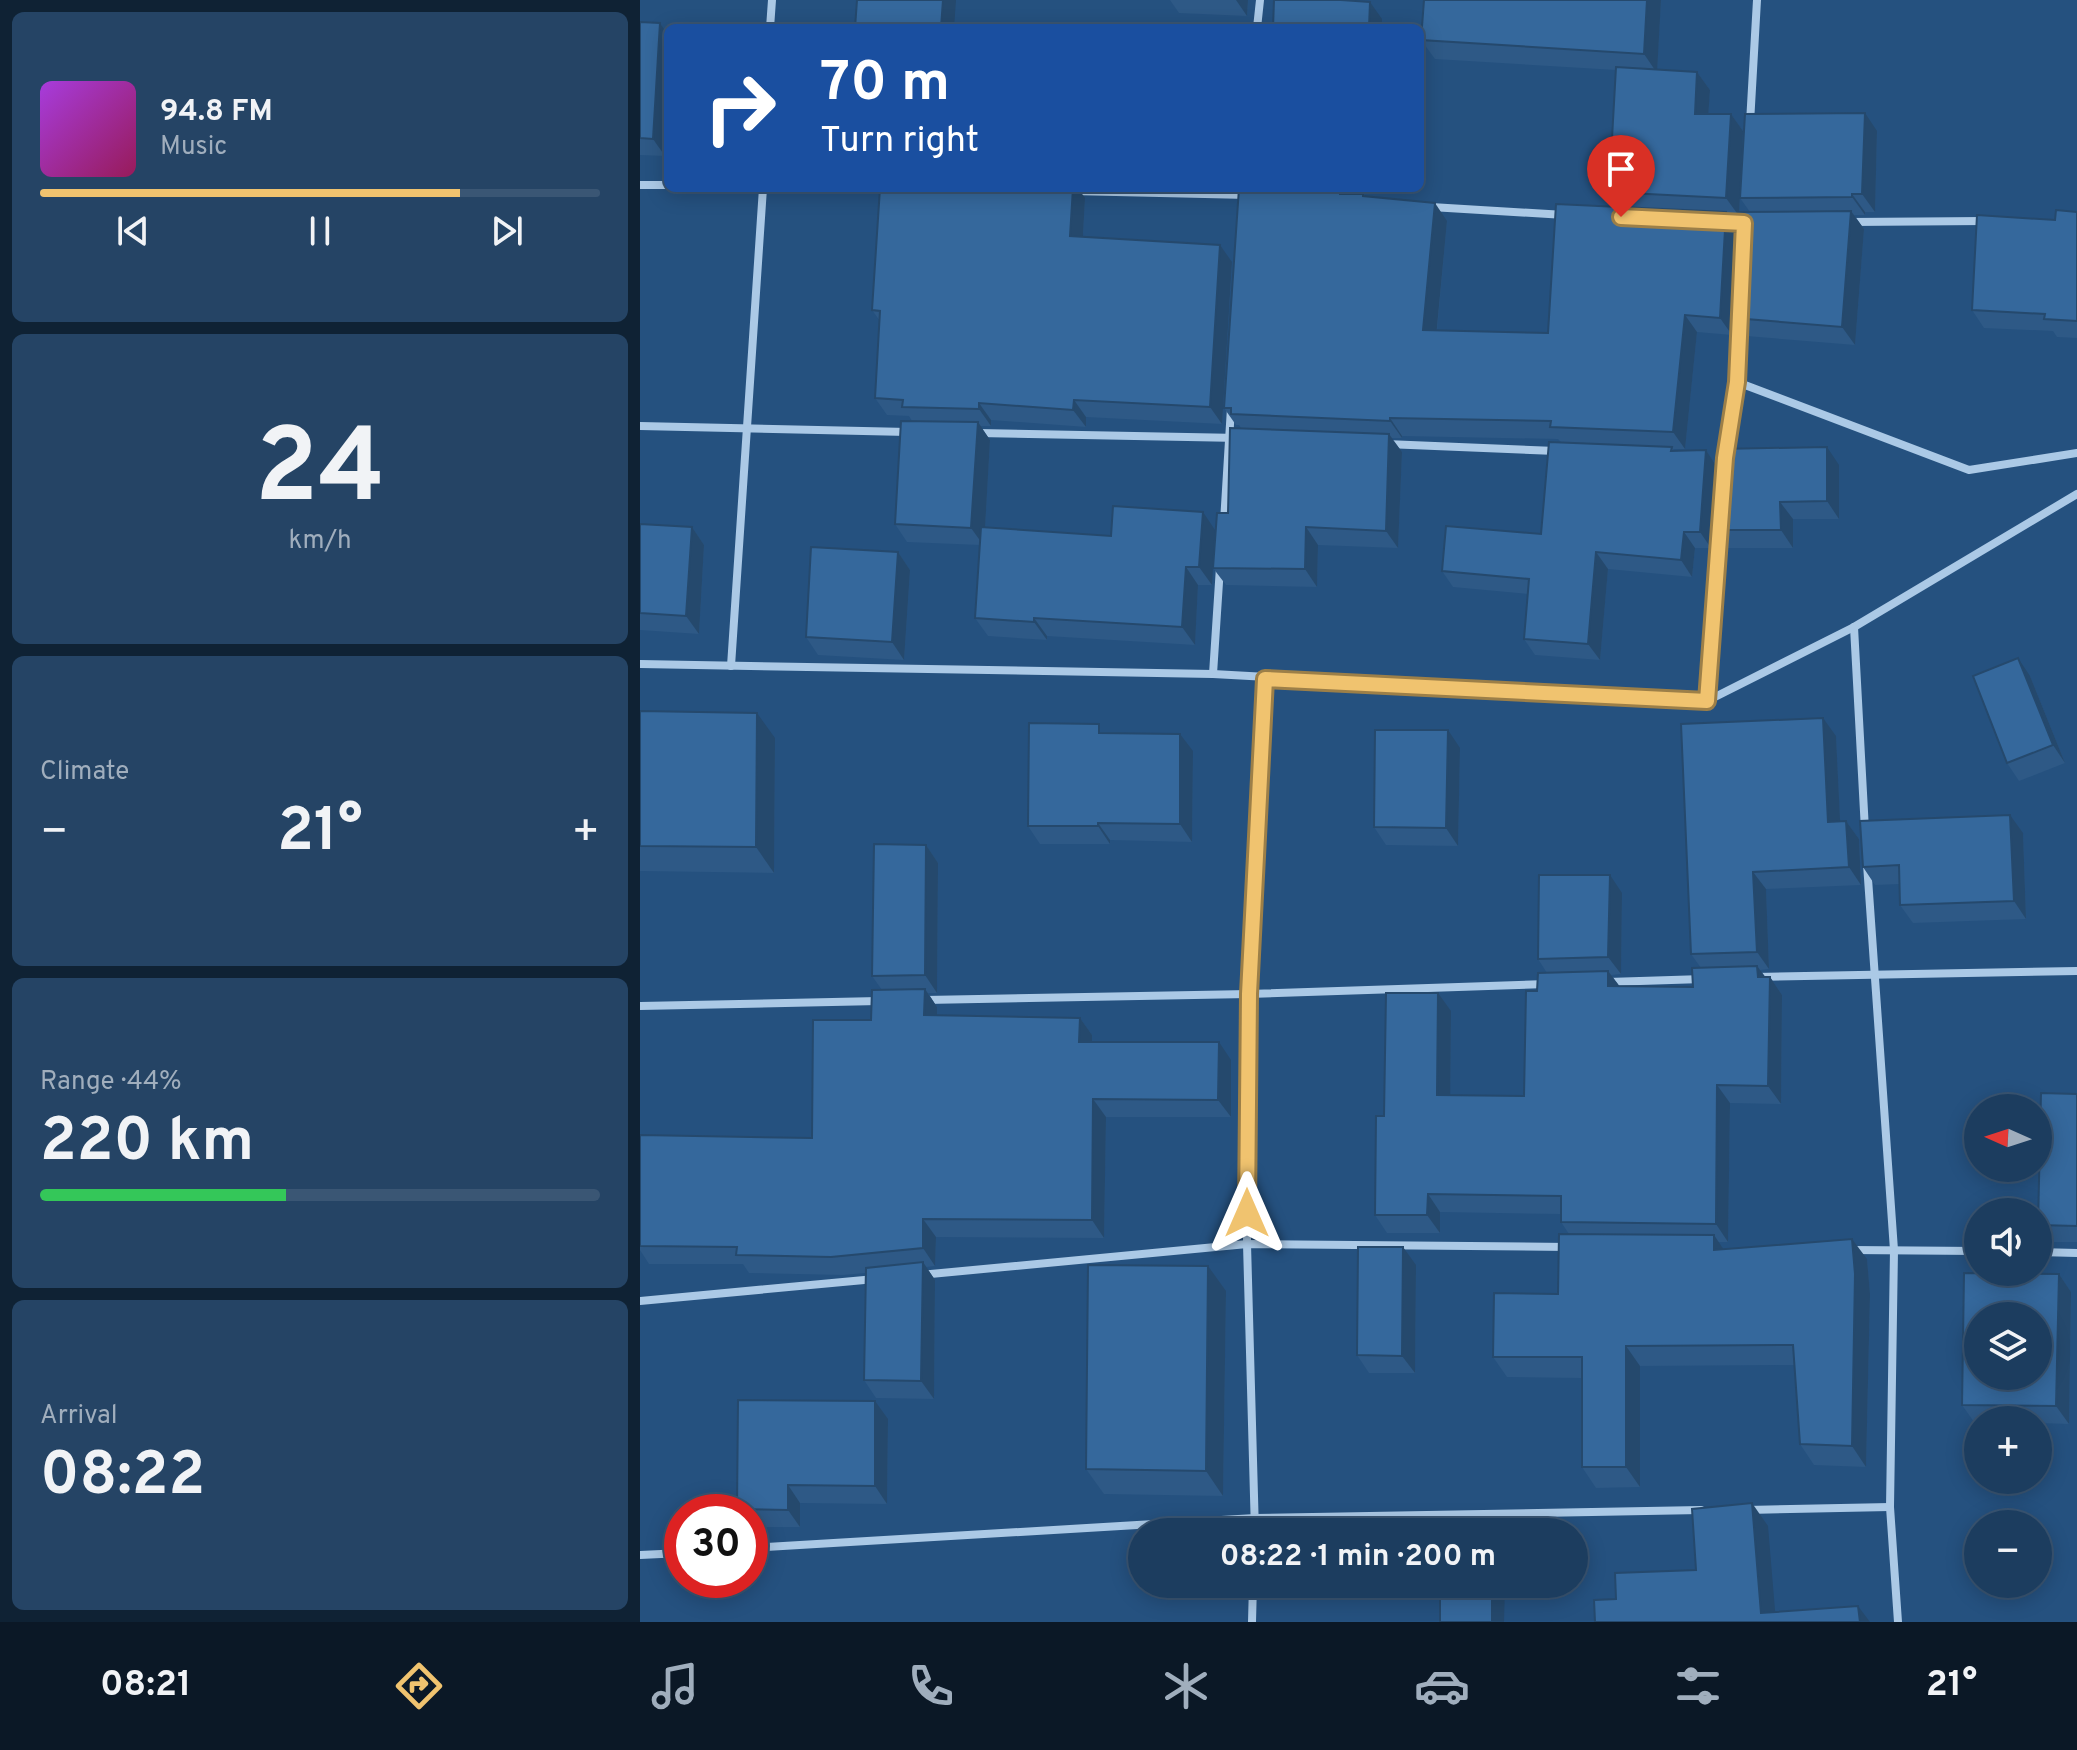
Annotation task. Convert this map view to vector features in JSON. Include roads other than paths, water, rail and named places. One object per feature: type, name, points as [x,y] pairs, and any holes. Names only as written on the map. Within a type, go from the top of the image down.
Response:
[{"type":"street","points":[[770,24],[772,0]]},
{"type":"street","points":[[1257,24],[1260,0]]},
{"type":"street","points":[[1749,128],[1757,0]]},
{"type":"street","points":[[640,185],[664,185]]},
{"type":"street","points":[[731,666],[763,192]]},
{"type":"street","points":[[1242,210],[1244,192]]},
{"type":"street","points":[[1247,192],[1259,196]]},
{"type":"street","points":[[1418,206],[1575,215]]},
{"type":"street","points":[[1839,222],[1998,221]]},
{"type":"street","points":[[1723,474],[1737,382],[1741,303]]},
{"type":"street","points":[[1737,382],[1969,470],[2077,453]]},
{"type":"street","points":[[1223,532],[1232,392]]},
{"type":"street","points":[[640,426],[917,432]]},
{"type":"street","points":[[964,433],[1246,438]]},
{"type":"street","points":[[1373,444],[1565,452]]},
{"type":"street","points":[[1709,458],[1725,458]]},
{"type":"street","points":[[640,664],[1213,674],[1707,701],[1854,627],[2077,494]]},
{"type":"street","points":[[1707,701],[1720,519]]},
{"type":"street","points":[[1213,674],[1221,564]]},
{"type":"street","points":[[1854,627],[1873,973],[1894,1250],[1890,1507],[1898,1622]]},
{"type":"street","points":[[1265,679],[1249,994],[1247,1244],[1255,1518],[1716,1510]]},
{"type":"street","points":[[1748,977],[2077,971]]},
{"type":"street","points":[[1592,983],[1717,978]]},
{"type":"street","points":[[921,1000],[1561,984]]},
{"type":"street","points":[[640,1006],[890,1001]]},
{"type":"street","points":[[905,1277],[1247,1244],[1578,1247]]},
{"type":"street","points":[[1847,1250],[1964,1251]]},
{"type":"street","points":[[2052,1252],[2077,1253]]},
{"type":"street","points":[[640,1301],[889,1278]]},
{"type":"street","points":[[1731,1510],[1890,1507]]},
{"type":"street","points":[[768,1547],[1128,1526]]},
{"type":"street","points":[[640,1555],[664,1554]]},
{"type":"street","points":[[1252,1622],[1253,1598]]}]
